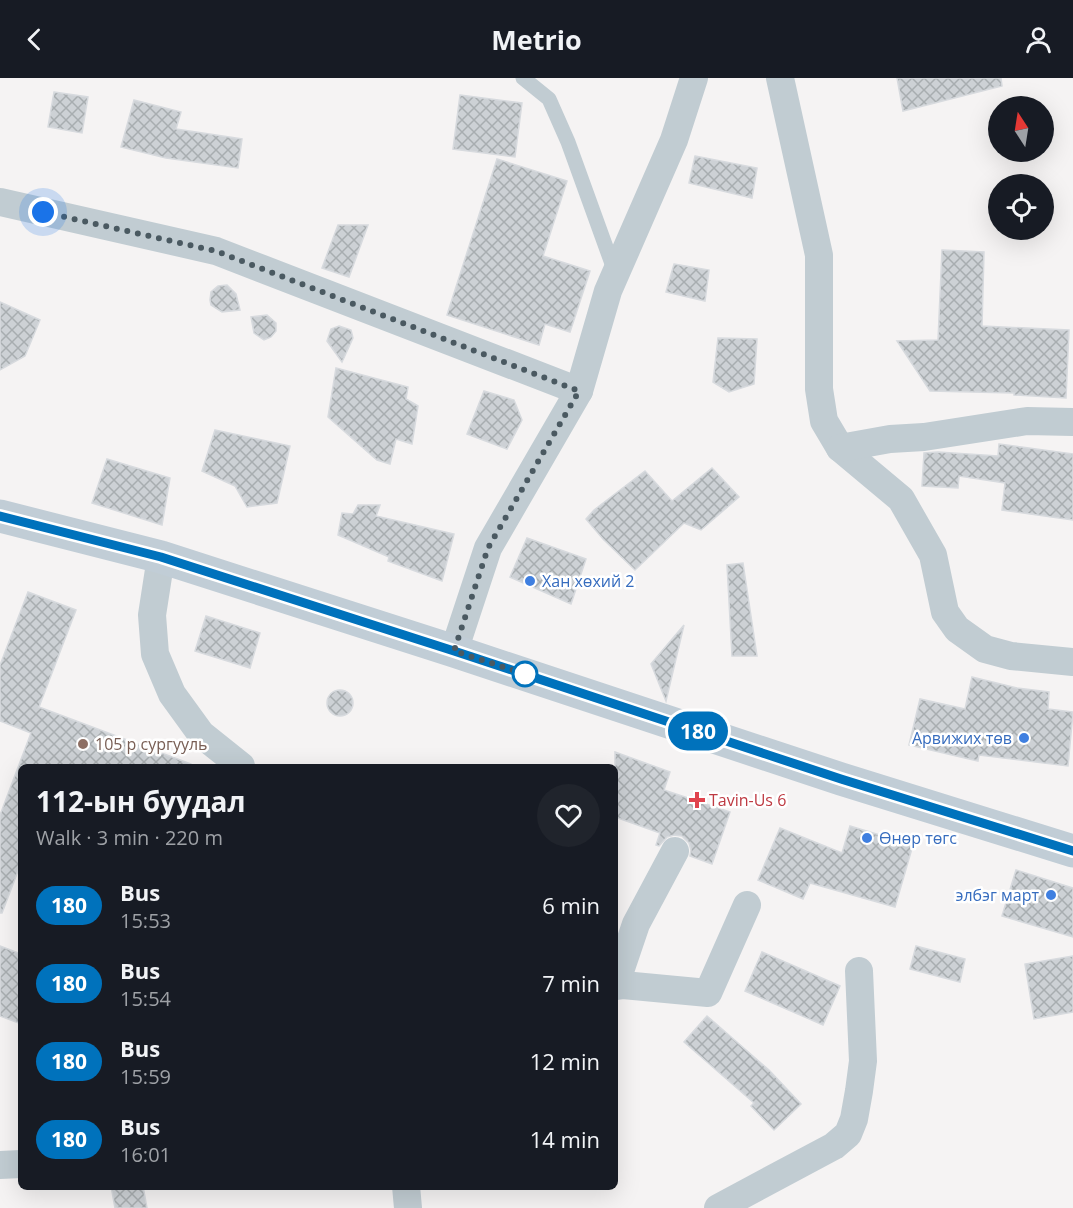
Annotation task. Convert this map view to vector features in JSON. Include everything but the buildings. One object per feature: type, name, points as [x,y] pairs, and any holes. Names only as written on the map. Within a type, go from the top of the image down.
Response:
[{"type":"main road","points":[[0,516],[161,557],[841,779],[1073,851]]},
{"type":"street","points":[[454,651],[488,548],[579,391],[608,291],[675,140],[694,78]]},
{"type":"street","points":[[780,78],[819,255],[819,389],[824,421],[840,448],[901,500],[933,555],[945,612],[957,630],[985,649],[1002,654],[1073,662]]},
{"type":"street","points":[[0,202],[216,251],[579,391]]},
{"type":"street","points":[[840,448],[1027,421],[1073,422]]},
{"type":"street","points":[[161,557],[152,615],[155,654],[172,694],[201,734],[238,764]]},
{"type":"street","points":[[618,977],[636,924],[675,851]]},
{"type":"street","points":[[618,986],[708,993],[747,905]]},
{"type":"street","points":[[718,1208],[834,1146],[848,1134],[854,1119],[863,1061],[859,971]]},
{"type":"street","points":[[0,1166],[18,1164]]},
{"type":"street","points":[[406,1190],[408,1208]]},
{"type":"lane","points":[[523,78],[549,99],[568,142],[616,274]]},
{"type":"bus line","name":"180","points":[[0,516],[161,557],[841,779],[1073,851]]},
{"type":"place","name":"Хан хөхий 2","points":[[530,581]]},
{"type":"place","name":"Арвижих төв","points":[[1024,738]]},
{"type":"place","name":"105 р сургууль","points":[[83,744]]},
{"type":"place","name":"Tavin-Us 6","points":[[697,800]]},
{"type":"place","name":"Өнөр төгс","points":[[867,838]]},
{"type":"place","name":"элбэг март","points":[[1051,895]]},
{"type":"route","points":[[43,212],[216,251],[579,391],[488,548],[454,651],[525,674]]}]
